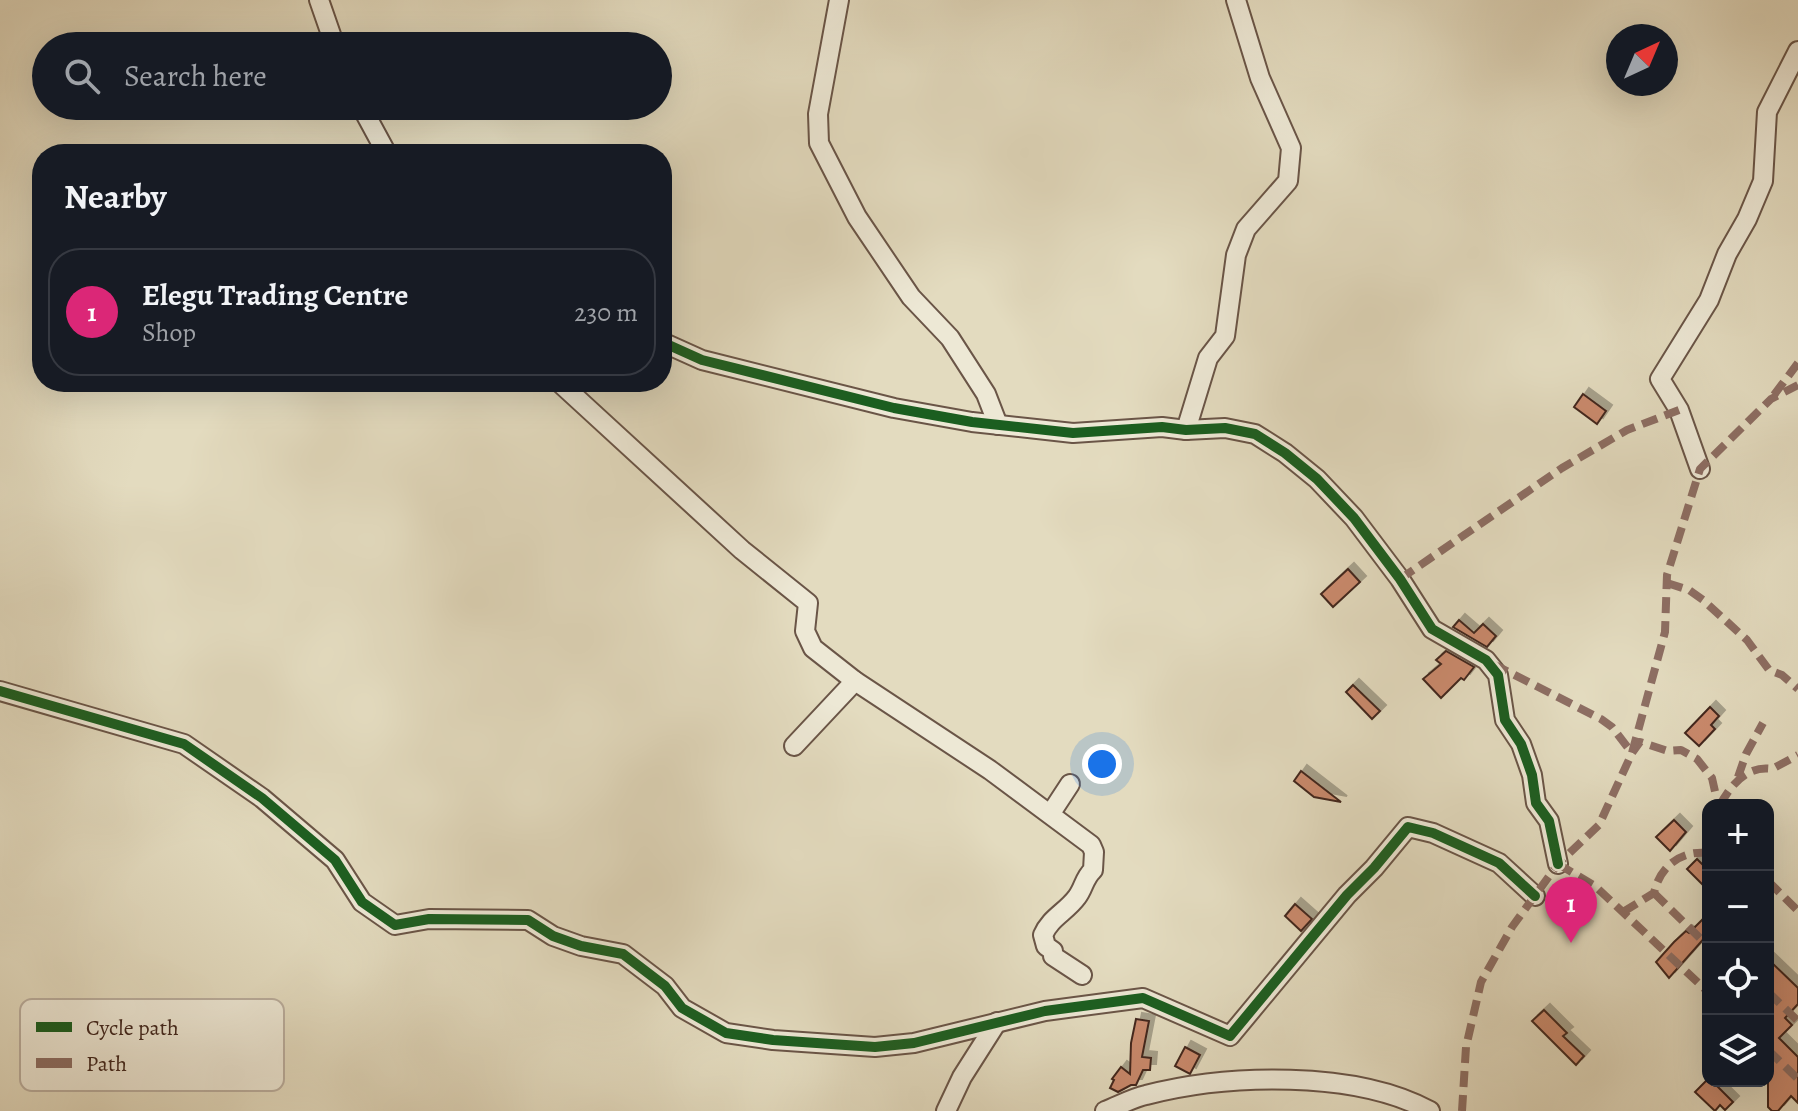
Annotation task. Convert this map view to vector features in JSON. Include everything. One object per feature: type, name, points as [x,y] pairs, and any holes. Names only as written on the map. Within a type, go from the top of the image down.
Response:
[{"type":"street","points":[[319,0],[330,32]]},
{"type":"street","points":[[839,0],[818,114],[819,143],[857,217],[911,297],[950,338],[986,394],[998,425]]},
{"type":"street","points":[[1186,430],[1208,358],[1225,336],[1236,255],[1246,229],[1288,181],[1291,148],[1260,78],[1236,0]]},
{"type":"street","points":[[1700,469],[1679,410],[1660,379],[1709,300],[1727,254],[1753,206],[1763,181],[1767,112],[1798,51]]},
{"type":"street","points":[[369,120],[382,144]]},
{"type":"street","points":[[672,346],[702,360],[894,408],[998,425],[1073,433],[1162,427],[1186,430],[1225,428],[1255,434],[1317,479],[1354,518],[1400,579],[1432,629],[1486,660],[1498,675],[1505,720],[1521,744],[1536,803],[1549,821],[1558,864]]},
{"type":"street","points":[[570,392],[742,550],[808,603],[805,631],[813,648],[855,681],[1051,813],[1091,845],[1094,852],[1093,870],[1085,878],[1078,896],[1051,920],[1043,935],[1053,956],[1082,975]]},
{"type":"street","points":[[794,746],[855,681]]},
{"type":"street","points":[[0,691],[184,744],[262,798],[335,860],[362,902],[395,925],[429,919],[528,920],[553,936],[581,946],[623,954],[665,986],[682,1008],[726,1033],[773,1040],[875,1047],[914,1043],[1045,1011],[1143,998],[1230,1036],[1408,827],[1433,833],[1499,863],[1535,896]]},
{"type":"street","points":[[1051,813],[1070,784]]},
{"type":"street","points":[[946,1111],[962,1077],[997,1022]]},
{"type":"street","points":[[1105,1111],[1143,1095],[1234,1081],[1306,1081],[1364,1088],[1413,1101],[1430,1111]]},
{"type":"building","points":[[1583,394],[1606,411],[1597,424],[1574,407]]},
{"type":"building","points":[[1348,569],[1360,582],[1333,607],[1321,594]]},
{"type":"building","points":[[1459,620],[1474,633],[1483,624],[1496,636],[1487,647],[1453,627]]},
{"type":"building","points":[[1446,651],[1474,667],[1464,680],[1461,678],[1441,698],[1423,679],[1441,664],[1436,660]]},
{"type":"building","points":[[1353,685],[1380,711],[1372,719],[1346,692]]},
{"type":"building","points":[[1710,707],[1719,716],[1711,725],[1715,729],[1699,746],[1685,733]]},
{"type":"building","points":[[1301,771],[1341,802],[1314,797],[1294,781]]},
{"type":"building","points":[[1674,820],[1686,832],[1670,851],[1656,837]]},
{"type":"building","points":[[1697,859],[1702,864],[1702,884],[1687,869]]},
{"type":"building","points":[[1295,904],[1312,919],[1301,931],[1285,916]]},
{"type":"building","points":[[1702,920],[1702,941],[1669,978],[1656,962],[1686,931],[1689,933]]},
{"type":"building","points":[[1774,965],[1798,988],[1798,1004],[1785,1018],[1792,1025],[1779,1038],[1798,1057],[1798,1103],[1791,1096],[1778,1111],[1768,1107],[1768,1087],[1774,1087]]},
{"type":"building","points":[[1544,1010],[1567,1033],[1563,1036],[1584,1056],[1576,1065],[1532,1021]]},
{"type":"building","points":[[1136,1019],[1149,1021],[1142,1057],[1151,1058],[1150,1070],[1143,1070],[1136,1085],[1118,1092],[1110,1088],[1112,1079],[1121,1067],[1130,1074]]},
{"type":"building","points":[[1185,1047],[1200,1055],[1190,1074],[1175,1066]]},
{"type":"building","points":[[1702,1085],[1718,1087],[1733,1102],[1725,1110],[1720,1105],[1715,1111],[1695,1092]]},
{"type":"marked path","points":[[1774,395],[1798,363]]},
{"type":"marked path","points":[[1462,1111],[1466,1047],[1481,982],[1512,927],[1558,864],[1599,825],[1632,753],[1665,632],[1667,575],[1700,469],[1771,399],[1798,385]]},
{"type":"marked path","points":[[1400,579],[1562,468],[1627,430],[1679,410]]},
{"type":"marked path","points":[[1667,583],[1689,590],[1703,600],[1747,640],[1769,670],[1782,675],[1798,689]]},
{"type":"marked path","points":[[1493,664],[1601,719],[1612,727],[1632,753],[1640,742],[1668,751],[1681,750],[1697,759],[1712,778],[1717,799]]},
{"type":"marked path","points":[[1738,777],[1746,754],[1763,723]]},
{"type":"marked path","points":[[1724,799],[1747,773],[1772,769],[1798,755]]},
{"type":"marked path","points":[[1623,912],[1654,893],[1661,875],[1673,862],[1689,854],[1702,853]]},
{"type":"marked path","points":[[1558,864],[1595,886],[1702,986]]},
{"type":"marked path","points":[[1774,887],[1798,911]]},
{"type":"marked path","points":[[1654,893],[1705,943]]},
{"type":"marked path","points":[[1774,998],[1798,1021]]},
{"type":"marked path","points":[[1774,1056],[1798,1079]]},
{"type":"cycle path","points":[[672,346],[702,360],[894,408],[972,422],[1073,433],[1162,427],[1186,430],[1225,428],[1255,434],[1317,479],[1354,518],[1400,579],[1432,629],[1486,660],[1498,675],[1505,720],[1521,744],[1532,775],[1536,803],[1549,821],[1558,864]]},
{"type":"cycle path","points":[[0,691],[184,744],[262,798],[335,860],[362,902],[395,925],[429,919],[528,920],[553,936],[581,946],[623,954],[665,986],[682,1008],[726,1033],[773,1040],[875,1047],[914,1043],[1045,1011],[1143,998],[1230,1036],[1408,827],[1433,833],[1499,863],[1535,896]]},
{"type":"place","name":"Elegu Trading Centre","points":[[1571,943]]}]
